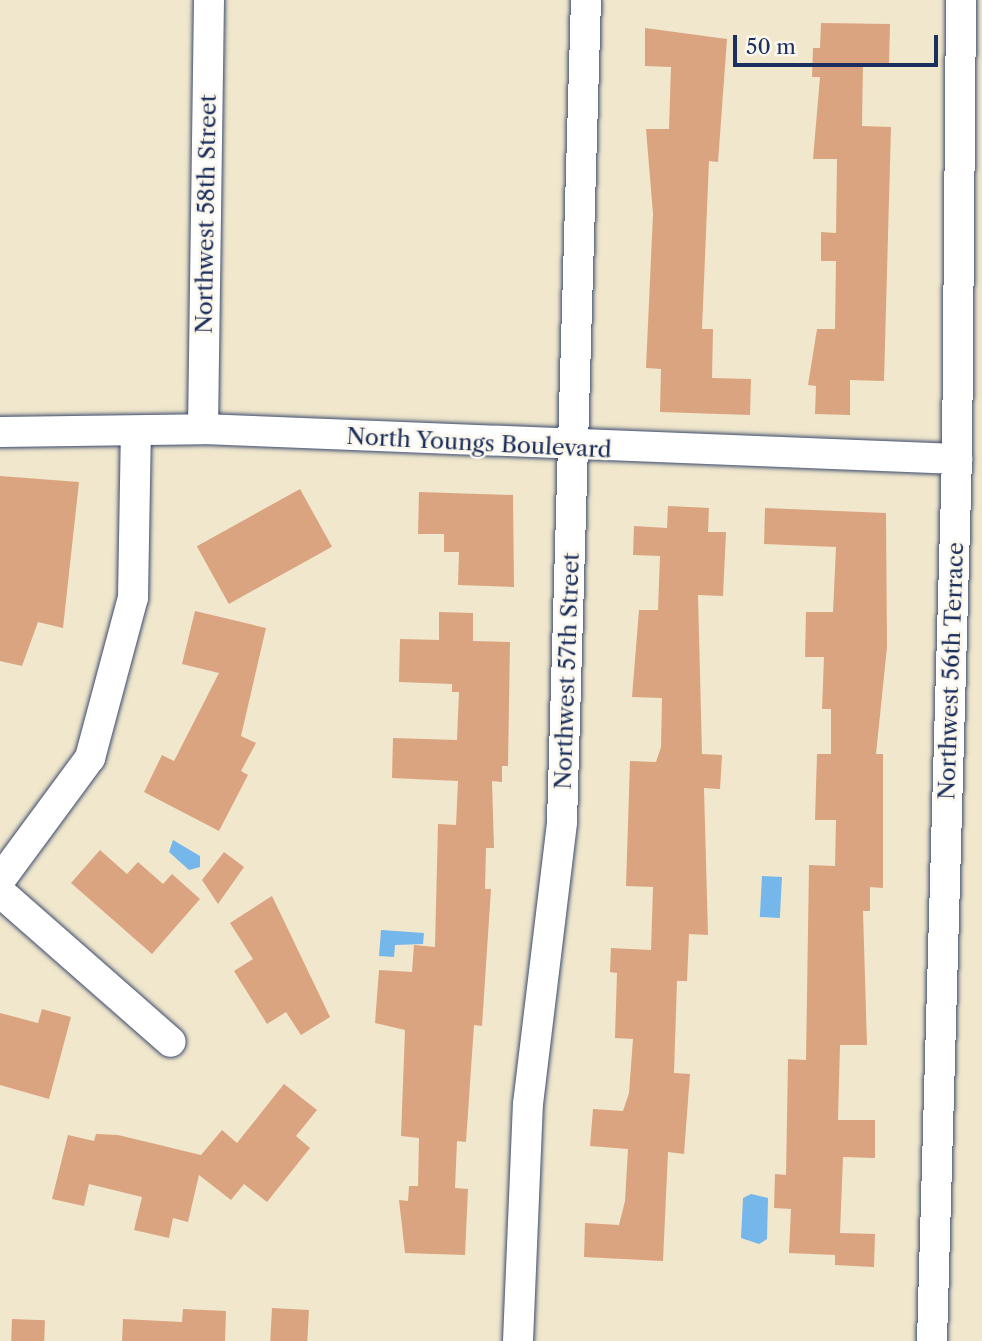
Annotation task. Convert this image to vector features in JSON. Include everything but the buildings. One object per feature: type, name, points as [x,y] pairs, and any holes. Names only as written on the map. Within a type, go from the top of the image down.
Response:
[{"type":"street","name":"Northwest 58th Street","points":[[203,429],[209,0]]},
{"type":"street","name":"Northwest 57th Street","points":[[519,1341],[528,1104],[562,822],[586,0]]},
{"type":"street","name":"Northwest 56th Terrace","points":[[932,1341],[957,458],[961,0]]},
{"type":"street","name":"North Youngs Boulevard","points":[[0,432],[136,433],[203,429],[575,448],[957,458]]},
{"type":"street","points":[[0,880],[90,758],[133,598],[136,433]]},
{"type":"street","points":[[0,892],[171,1042]]},
{"type":"water","points":[[173,840],[200,856],[200,867],[189,870],[169,852]]},
{"type":"water","points":[[762,876],[782,877],[780,918],[760,917]]},
{"type":"water","points":[[381,930],[424,933],[423,944],[395,945],[394,957],[379,956]]},
{"type":"water","points":[[751,1194],[768,1198],[767,1239],[759,1244],[741,1238],[743,1198]]}]
